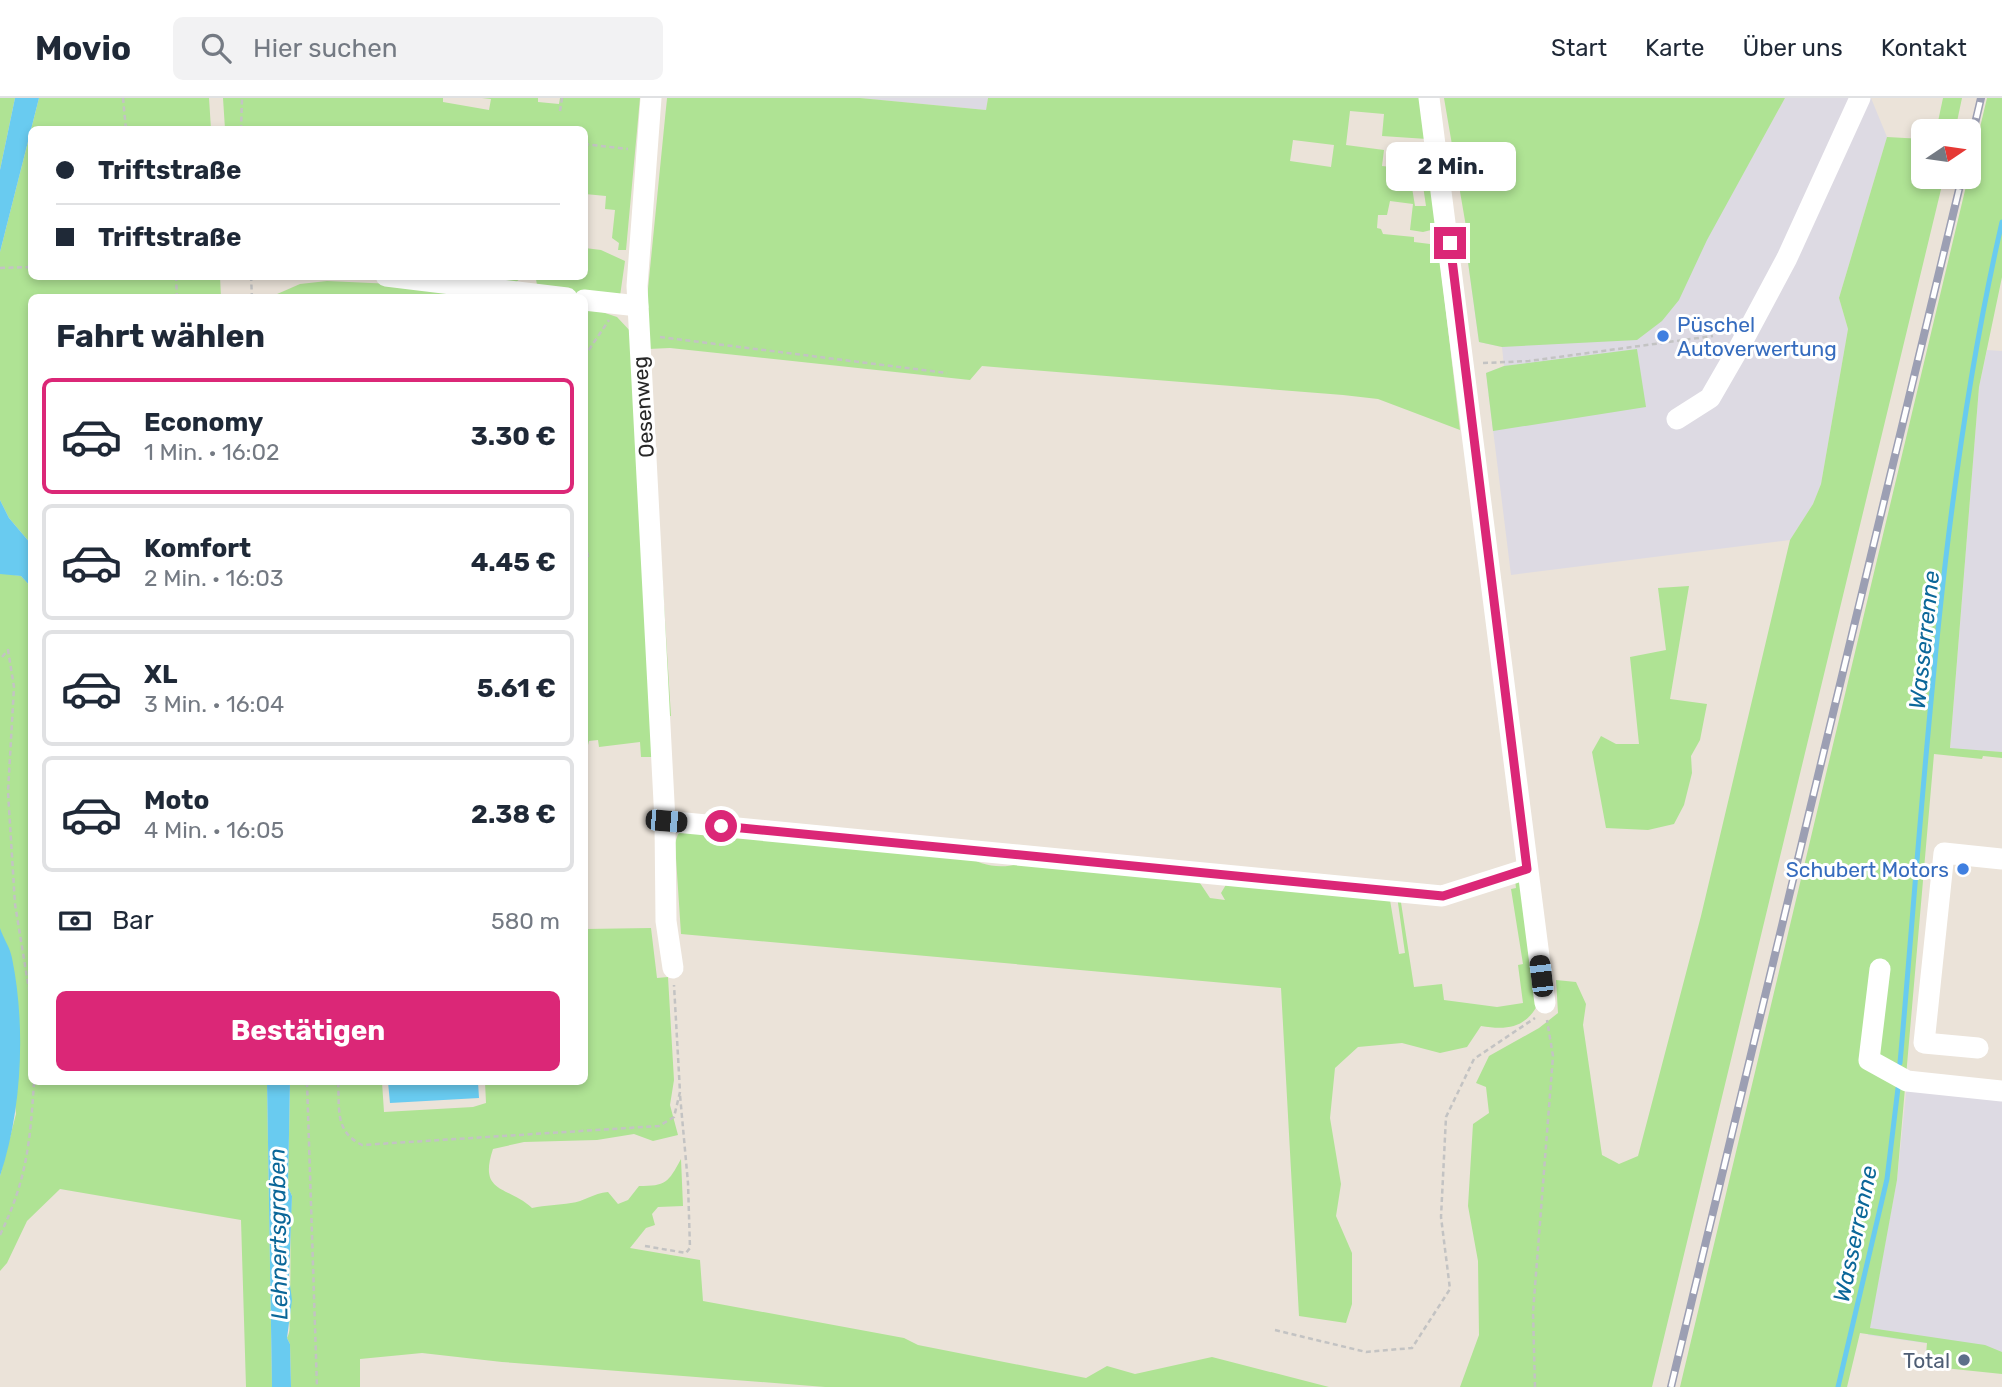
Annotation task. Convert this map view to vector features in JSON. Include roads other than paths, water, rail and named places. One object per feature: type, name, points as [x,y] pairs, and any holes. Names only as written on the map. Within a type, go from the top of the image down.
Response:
[{"type":"street","name":"Oesenweg","points":[[652,98],[638,267],[629,306],[639,334],[666,821],[666,921],[673,968]]},
{"type":"street","points":[[1429,98],[1545,1003]]},
{"type":"street","points":[[1676,419],[1710,398],[1740,346],[1787,258],[1860,98]]},
{"type":"street","points":[[419,280],[534,294]]},
{"type":"street","points":[[588,301],[629,306]]},
{"type":"street","points":[[666,821],[1443,896],[1527,869]]},
{"type":"street","points":[[1978,1048],[1924,1043],[1944,853],[2002,859]]},
{"type":"street","points":[[1880,969],[1869,1060],[1907,1081],[2002,1091]]},
{"type":"water","points":[[15,98],[39,98],[32,126],[28,126],[28,141],[0,252],[0,170]]},
{"type":"water","points":[[0,500],[9,518],[28,540],[28,584],[21,576],[0,574]]},
{"type":"water","points":[[0,928],[10,950],[16,984],[20,1068],[13,1124],[0,1176]]},
{"type":"water","name":"Lehnertsgraben","points":[[267,1085],[290,1085],[288,1187],[292,1196],[289,1277],[292,1300],[287,1338],[290,1344],[291,1387],[272,1387]]},
{"type":"water","points":[[388,1085],[478,1085],[479,1098],[390,1103]]},
{"type":"waterway","name":"Wasserrenne","points":[[1900,1063],[1927,747],[1949,535],[1963,430],[2002,222]]},
{"type":"waterway","name":"Wasserrenne","points":[[1838,1387],[1887,1179],[1898,1088]]},
{"type":"railway","points":[[1976,119],[1981,98]]},
{"type":"railway","points":[[1671,1387],[1959,189]]},
{"type":"place","name":"Püschel Autoverwertung","points":[[1663,336]]},
{"type":"place","name":"Schubert Motors","points":[[1963,869]]},
{"type":"place","name":"Total","points":[[1964,1360]]}]
